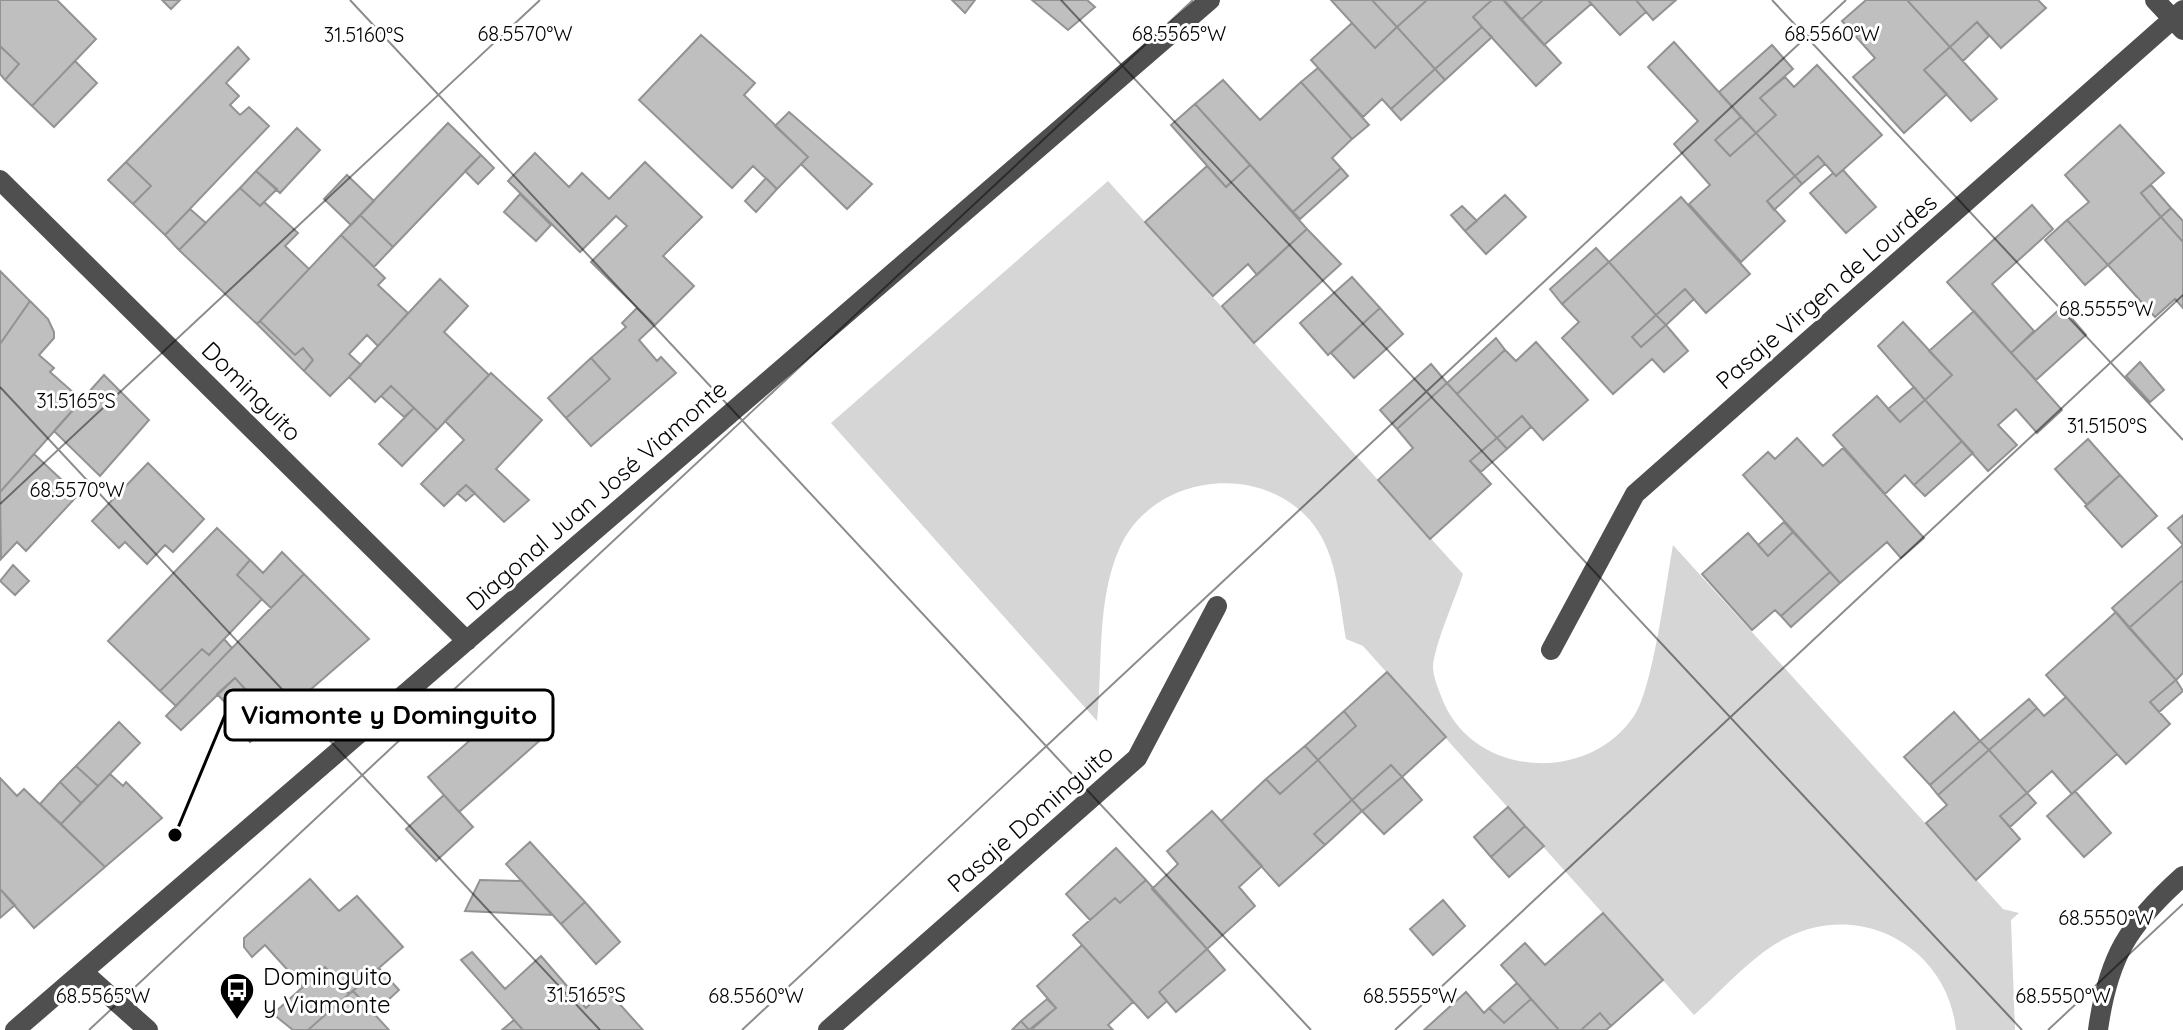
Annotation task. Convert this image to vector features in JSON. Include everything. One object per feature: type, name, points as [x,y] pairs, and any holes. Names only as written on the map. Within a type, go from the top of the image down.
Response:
[{"type":"street","name":"Diagonal Juan José Viamonte","points":[[15,1030],[1210,0]]},
{"type":"street","points":[[2155,0],[2180,20]]},
{"type":"street","name":"Pasaje Virgen de Lourdes","points":[[1551,650],[1635,494],[2180,20]]},
{"type":"street","name":"Dominguito","points":[[0,180],[467,641]]},
{"type":"street","name":"Pasaje Dominguito","points":[[828,1030],[1137,758],[1217,606]]},
{"type":"street","points":[[2098,1030],[2105,986],[2119,950],[2145,912],[2183,876]]},
{"type":"street","points":[[83,972],[148,1030]]},
{"type":"shaded area","points":[[1108,181],[1463,574],[1437,646],[1433,671],[1441,696],[1456,723],[1477,743],[1502,756],[1531,763],[1560,762],[1588,754],[1613,739],[1634,716],[1647,683],[1673,545],[2003,909],[2019,913],[2011,920],[2015,1030],[1956,1030],[1950,1001],[1937,976],[1919,955],[1897,939],[1872,929],[1845,925],[1816,927],[1775,944],[1694,1015],[1363,646],[1346,639],[1328,550],[1313,524],[1292,504],[1267,491],[1239,484],[1210,484],[1183,491],[1157,503],[1136,522],[1120,547],[1107,589],[1097,721],[831,423]]},
{"type":"building","points":[[0,0],[57,0],[96,39],[32,106],[5,80],[19,64],[0,46]]},
{"type":"building","points":[[162,0],[180,0],[171,9]]},
{"type":"building","points":[[952,0],[975,0],[965,13]]},
{"type":"building","points":[[1032,0],[1087,0],[1095,7],[1068,30]]},
{"type":"building","points":[[1331,0],[1372,0],[1397,27],[1375,48]]},
{"type":"building","points":[[1372,0],[1427,0],[1397,27]]},
{"type":"building","points":[[1427,0],[1492,0],[1473,17],[1482,27],[1435,69],[1397,27]]},
{"type":"building","points":[[1492,0],[1504,0],[1561,63],[1536,86],[1473,17]]},
{"type":"building","points":[[1503,0],[1543,0],[1521,20]]},
{"type":"building","points":[[1543,0],[1588,0],[1591,4],[1544,45],[1521,20]]},
{"type":"building","points":[[1588,0],[1636,0],[1646,12],[1620,35]]},
{"type":"building","points":[[1636,0],[1676,0],[1653,20]]},
{"type":"building","points":[[1866,0],[1907,0],[1950,47],[1924,70],[1947,94],[1904,133],[1853,77],[1875,58],[1842,21]]},
{"type":"building","points":[[1907,0],[2038,0],[2046,8],[2001,48],[1977,22],[1950,47]]},
{"type":"building","points":[[1977,22],[1989,36],[1963,61],[1950,47]]},
{"type":"building","points":[[1352,23],[1375,48],[1397,27],[1435,69],[1391,109],[1382,99],[1363,117],[1311,60]]},
{"type":"building","points":[[1482,27],[1492,37],[1445,80],[1435,69]]},
{"type":"building","points":[[701,35],[755,83],[744,95],[808,157],[777,189],[753,166],[732,188],[639,100]]},
{"type":"building","points":[[1674,42],[1741,117],[1715,140],[1730,156],[1756,133],[1795,176],[1767,201],[1785,221],[1741,262],[1689,204],[1710,185],[1674,144],[1698,121],[1648,67]]},
{"type":"building","points":[[1772,45],[1793,69],[1760,98],[1776,115],[1756,133],[1719,92]]},
{"type":"building","points":[[0,46],[19,64],[5,80],[0,74]]},
{"type":"building","points":[[238,47],[249,59],[226,83],[239,96],[230,105],[240,115],[249,107],[269,126],[165,235],[133,204],[151,186],[126,162]]},
{"type":"building","points":[[1950,47],[1997,99],[1971,121],[1924,70]]},
{"type":"building","points":[[75,61],[97,83],[54,127],[32,106]]},
{"type":"building","points":[[1817,65],[1882,135],[1836,176],[1818,156],[1795,176],[1756,133],[1776,115],[1760,98],[1785,77],[1794,87]]},
{"type":"building","points":[[1318,68],[1369,125],[1352,139],[1301,82]]},
{"type":"building","points":[[1435,69],[1445,80],[1401,120],[1391,109]]},
{"type":"building","points":[[1223,80],[1260,120],[1301,82],[1352,139],[1332,158],[1341,168],[1293,212],[1195,104]]},
{"type":"building","points":[[1195,104],[1250,165],[1226,187],[1171,125]]},
{"type":"building","points":[[789,112],[872,184],[847,209],[801,164],[808,157],[775,126]]},
{"type":"building","points":[[1741,117],[1756,133],[1730,156],[1715,140]]},
{"type":"building","points":[[448,123],[481,155],[393,247],[360,215]]},
{"type":"building","points":[[2120,125],[2164,173],[2141,193],[2161,217],[2108,265],[2067,220],[2089,202],[2065,175]]},
{"type":"building","points":[[297,128],[320,150],[280,193],[256,171]]},
{"type":"building","points":[[535,153],[569,187],[582,173],[609,199],[645,162],[702,217],[663,256],[694,286],[655,325],[591,262],[627,226],[616,216],[580,252],[508,181]]},
{"type":"building","points":[[481,155],[494,168],[478,184],[465,171]]},
{"type":"building","points":[[1818,156],[1825,164],[1802,184],[1795,176]]},
{"type":"building","points":[[126,162],[151,186],[133,204],[108,180]]},
{"type":"building","points":[[1250,165],[1307,229],[1257,275],[1248,264],[1213,296],[1145,222],[1207,166],[1226,187]]},
{"type":"building","points":[[1341,168],[1348,176],[1300,219],[1293,212]]},
{"type":"building","points":[[1843,170],[1876,207],[1846,233],[1810,193],[1833,173],[1836,176]]},
{"type":"building","points":[[256,171],[277,189],[260,206],[240,188]]},
{"type":"building","points":[[347,175],[374,201],[351,225],[324,199]]},
{"type":"building","points":[[1795,176],[1802,184],[1774,210],[1767,201]]},
{"type":"building","points":[[766,178],[777,189],[756,212],[745,201]]},
{"type":"building","points":[[2151,185],[2171,208],[2161,217],[2141,193]]},
{"type":"building","points":[[240,188],[260,206],[264,202],[298,233],[285,246],[309,269],[257,324],[179,250]]},
{"type":"building","points":[[520,194],[551,225],[536,241],[504,212]]},
{"type":"building","points":[[1505,195],[1526,217],[1486,254],[1465,231]]},
{"type":"building","points":[[1681,197],[1750,274],[1706,313],[1685,289],[1656,315],[1609,262]]},
{"type":"building","points":[[2032,205],[2053,229],[1992,284],[2034,331],[2011,353],[1947,282]]},
{"type":"building","points":[[1462,206],[1477,221],[1465,231],[1451,215]]},
{"type":"building","points":[[2171,208],[2183,221],[2183,242],[2161,217]]},
{"type":"building","points":[[190,209],[206,223],[179,250],[165,235]]},
{"type":"building","points":[[360,215],[393,247],[374,267],[341,235]]},
{"type":"building","points":[[2161,217],[2183,242],[2183,308],[2175,299],[2155,317],[2108,265]]},
{"type":"building","points":[[2067,220],[2108,265],[2085,285],[2045,240]]},
{"type":"building","points":[[1307,229],[1341,264],[1254,343],[1222,306]]},
{"type":"building","points":[[341,235],[385,278],[378,285],[408,313],[378,346],[367,335],[349,354],[361,365],[330,396],[304,371],[313,360],[303,348],[295,355],[260,321]]},
{"type":"building","points":[[1596,248],[1609,262],[1562,304],[1550,289]]},
{"type":"building","points":[[1609,262],[1656,315],[1632,337],[1641,347],[1666,325],[1688,351],[1664,372],[1652,359],[1613,394],[1562,338],[1579,322],[1562,304]]},
{"type":"building","points":[[0,271],[30,301],[0,344]]},
{"type":"building","points":[[1352,277],[1380,308],[1328,355],[1300,323]]},
{"type":"building","points":[[440,279],[468,306],[444,332],[489,375],[437,430],[391,386],[375,402],[349,377]]},
{"type":"building","points":[[1685,289],[1694,299],[1666,325],[1656,315]]},
{"type":"building","points":[[30,301],[48,319],[54,332],[54,338],[39,355],[54,368],[50,372],[82,400],[0,492],[0,344]]},
{"type":"building","points":[[2062,307],[2086,335],[2036,380],[2011,353]]},
{"type":"building","points":[[637,308],[655,325],[639,340],[657,361],[661,357],[676,373],[591,446],[566,418],[610,379],[591,358],[626,327],[622,323]]},
{"type":"building","points":[[1380,308],[1403,334],[1354,378],[1331,353]]},
{"type":"building","points":[[1974,311],[2062,410],[2037,433],[2016,409],[1998,425],[2017,445],[1988,471],[1925,400],[1952,375],[1929,351]]},
{"type":"building","points":[[1656,315],[1666,325],[1641,347],[1632,337]]},
{"type":"building","points":[[260,321],[295,355],[303,348],[313,360],[304,371],[257,324]]},
{"type":"building","points":[[1903,322],[1952,375],[1925,400],[1878,346]]},
{"type":"building","points":[[1496,338],[1505,350],[1457,394],[1447,383]]},
{"type":"building","points":[[1536,342],[1588,400],[1543,440],[1522,416],[1497,438],[1457,394],[1505,350],[1516,361]]},
{"type":"building","points":[[591,358],[610,379],[566,418],[548,398]]},
{"type":"building","points":[[2140,362],[2164,390],[2150,402],[2126,376]]},
{"type":"building","points":[[1431,364],[1447,383],[1397,429],[1380,410]]},
{"type":"building","points":[[491,373],[542,420],[496,469],[529,500],[504,522],[466,485],[444,506],[421,484],[464,440],[445,421]]},
{"type":"building","points":[[104,375],[149,420],[100,476],[54,431]]},
{"type":"building","points":[[1447,383],[1497,438],[1470,461],[1491,484],[1430,539],[1378,480],[1413,448],[1397,429]]},
{"type":"building","points":[[391,386],[414,408],[404,417],[381,396]]},
{"type":"building","points":[[1914,387],[1925,400],[1900,422],[1888,409]]},
{"type":"building","points":[[1877,396],[1900,422],[1925,400],[1962,441],[1914,485],[1905,475],[1885,494],[1833,435]]},
{"type":"building","points":[[414,408],[437,430],[402,466],[379,444]]},
{"type":"building","points":[[1522,416],[1531,427],[1507,449],[1497,438]]},
{"type":"building","points":[[1497,438],[1507,449],[1481,472],[1470,461]]},
{"type":"building","points":[[1797,438],[1823,466],[1843,448],[1924,538],[1901,558],[1887,542],[1840,583],[1743,475],[1768,452],[1775,459]]},
{"type":"building","points":[[2088,439],[2120,475],[2087,505],[2055,469]]},
{"type":"building","points":[[1962,441],[1973,453],[1925,496],[1914,485]]},
{"type":"building","points":[[34,454],[78,495],[26,551],[17,542],[1,559],[0,492]]},
{"type":"building","points":[[148,463],[204,519],[173,552],[165,545],[147,564],[125,542],[119,548],[92,521]]},
{"type":"building","points":[[2120,475],[2157,516],[2122,547],[2085,506]]},
{"type":"building","points":[[466,485],[475,493],[466,501],[457,493]]},
{"type":"building","points":[[2183,515],[2183,545],[2168,528]]},
{"type":"building","points":[[1784,522],[1793,532],[1768,556],[1758,545]]},
{"type":"building","points":[[217,528],[250,560],[237,575],[262,599],[209,655],[202,649],[160,691],[108,641]]},
{"type":"building","points":[[1793,532],[1830,572],[1781,616],[1775,610],[1752,630],[1702,574],[1748,533],[1768,556]]},
{"type":"building","points":[[2183,545],[2183,580],[2129,628],[2112,608]]},
{"type":"building","points":[[282,552],[304,574],[271,608],[237,575],[250,560],[263,573]]},
{"type":"building","points":[[13,565],[29,581],[15,595],[0,581]]},
{"type":"building","points":[[1830,572],[1840,583],[1791,627],[1781,616]]},
{"type":"building","points":[[304,574],[369,639],[250,742],[233,722],[256,701],[235,678],[181,730],[166,716]]},
{"type":"building","points":[[2183,580],[2183,673],[2176,680],[2129,628]]},
{"type":"building","points":[[2116,612],[2176,680],[2150,702],[2170,724],[2126,764],[2046,675]]},
{"type":"building","points":[[224,639],[232,648],[176,706],[160,691],[202,649],[209,655]]},
{"type":"building","points":[[1387,672],[1446,737],[1402,777],[1391,765],[1352,800],[1318,760],[1356,726],[1344,711]]},
{"type":"building","points":[[235,678],[256,701],[239,717],[217,694]]},
{"type":"building","points":[[2176,680],[2183,691],[2159,712],[2150,702]]},
{"type":"building","points":[[2066,697],[2117,754],[2072,794],[2052,771],[2027,793],[1989,750],[2037,708],[2044,716]]},
{"type":"building","points":[[2029,699],[2037,708],[1989,750],[1980,741]]},
{"type":"building","points":[[515,701],[546,735],[459,812],[428,777]]},
{"type":"building","points":[[1344,711],[1356,726],[1318,760],[1305,746]]},
{"type":"building","points":[[1954,712],[1980,741],[1930,785],[1904,757]]},
{"type":"building","points":[[119,722],[140,743],[98,786],[76,766]]},
{"type":"building","points":[[1980,741],[1989,750],[1938,795],[1930,785]]},
{"type":"building","points":[[1305,746],[1318,760],[1280,794],[1266,779]]},
{"type":"building","points":[[1989,750],[2027,793],[2000,816],[2020,839],[1976,880],[1926,823],[1947,805],[1938,795]]},
{"type":"building","points":[[1318,760],[1352,800],[1314,834],[1325,845],[1279,886],[1221,821],[1266,779],[1280,794]]},
{"type":"building","points":[[1391,765],[1402,777],[1362,811],[1352,800]]},
{"type":"building","points":[[76,766],[98,786],[81,803],[60,782]]},
{"type":"building","points":[[110,774],[123,786],[126,782],[162,818],[105,867],[61,824]]},
{"type":"building","points":[[1402,777],[1422,800],[1384,834],[1362,811]]},
{"type":"building","points":[[0,778],[17,796],[24,789],[105,867],[34,928],[0,889]]},
{"type":"building","points":[[60,782],[81,803],[61,824],[40,804]]},
{"type":"building","points":[[2075,791],[2111,833],[2084,857],[2047,816]]},
{"type":"building","points":[[2027,793],[2036,803],[2010,827],[2000,816]]},
{"type":"building","points":[[444,795],[473,827],[436,861],[406,829]]},
{"type":"building","points":[[1352,800],[1362,811],[1325,845],[1314,834]]},
{"type":"building","points":[[1508,807],[1525,826],[1491,857],[1474,837]]},
{"type":"building","points":[[1212,811],[1262,866],[1239,887],[1255,906],[1207,949],[1152,889],[1178,864],[1167,851]]},
{"type":"building","points":[[1525,826],[1544,846],[1509,877],[1491,857]]},
{"type":"building","points":[[530,842],[585,902],[561,924],[506,864]]},
{"type":"building","points":[[1116,848],[1146,880],[1120,903],[1115,898],[1090,920],[1066,894]]},
{"type":"building","points":[[310,879],[339,911],[357,896],[403,947],[349,994],[325,967],[303,987],[265,945],[252,957],[244,947],[244,938]]},
{"type":"building","points":[[480,880],[522,881],[552,915],[465,911]]},
{"type":"building","points":[[1146,880],[1207,949],[1159,992],[1167,1001],[1148,1018],[1073,935],[1115,898],[1120,903]]},
{"type":"building","points":[[0,889],[15,905],[0,918]]},
{"type":"building","points":[[1443,900],[1465,926],[1433,955],[1410,929]]},
{"type":"building","points":[[585,902],[620,942],[596,964],[561,924]]},
{"type":"building","points":[[1603,913],[1663,980],[1611,1026],[1600,1013],[1581,1030],[1559,1030],[1501,965],[1525,943],[1545,965]]},
{"type":"building","points":[[1082,945],[1133,1002],[1108,1025],[1113,1030],[1031,1030],[1056,1008],[1037,986]]},
{"type":"building","points":[[1207,949],[1225,970],[1176,1012],[1159,992]]},
{"type":"building","points":[[472,952],[505,989],[541,956],[586,1008],[606,989],[643,1030],[523,1030],[461,960]]},
{"type":"building","points":[[325,967],[349,994],[308,1030],[293,1030],[273,1014]]},
{"type":"building","points":[[379,968],[399,990],[374,1013],[353,991]]},
{"type":"building","points":[[1517,983],[1531,999],[1504,1023],[1489,1008]]},
{"type":"building","points":[[353,991],[389,1030],[308,1030],[349,994]]},
{"type":"building","points":[[1466,992],[1484,1013],[1489,1008],[1504,1023],[1531,999],[1559,1030],[1424,1030]]},
{"type":"building","points":[[1047,999],[1056,1008],[1029,1030],[1021,1021]]},
{"type":"building","points":[[1600,1013],[1611,1026],[1606,1030],[1581,1030]]},
{"type":"building","points":[[514,1020],[523,1030],[502,1030]]},
{"type":"building","points":[[1021,1021],[1029,1030],[1012,1030]]},
{"type":"place","name":"Viamonte y Dominguito","points":[[175,835]]},
{"type":"place","name":"Dominguito y Viamonte","points":[[237,1021]]}]
